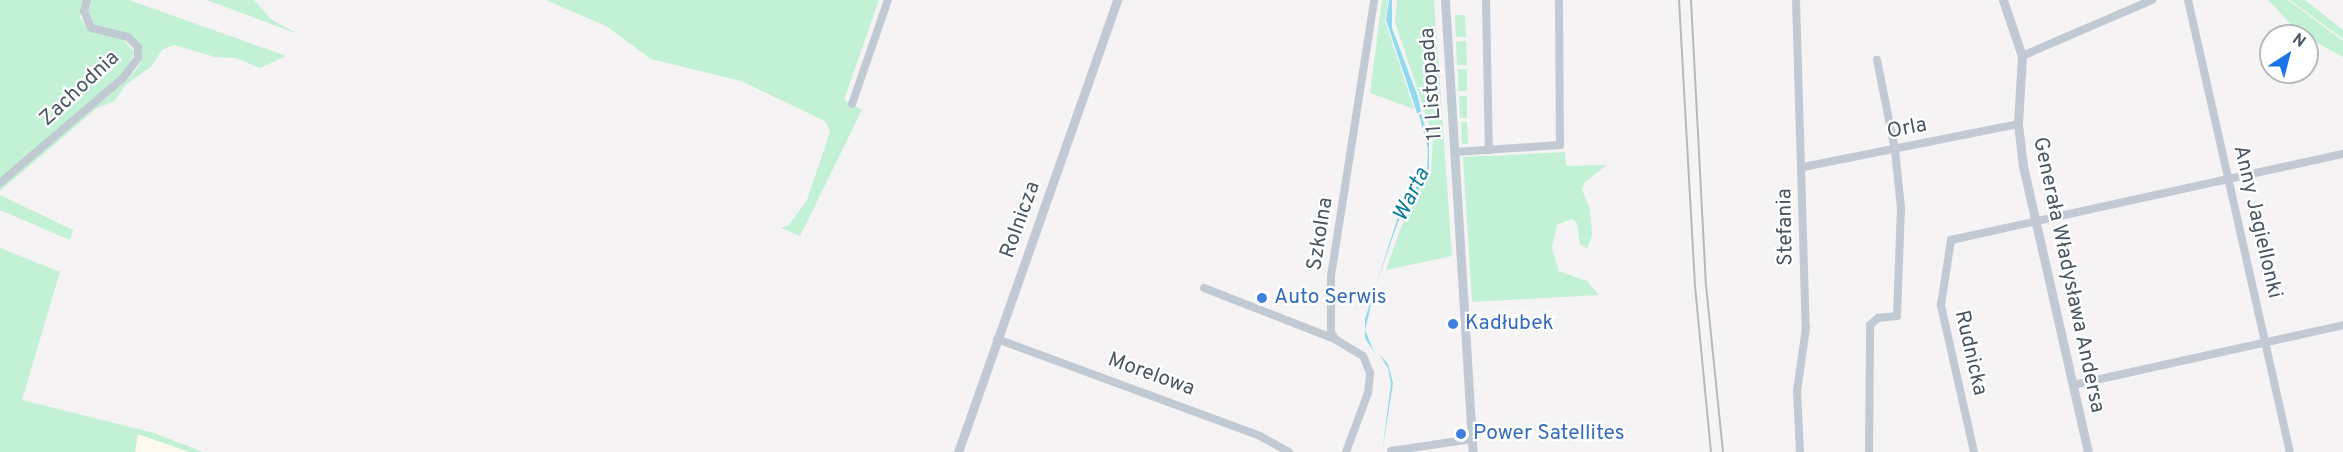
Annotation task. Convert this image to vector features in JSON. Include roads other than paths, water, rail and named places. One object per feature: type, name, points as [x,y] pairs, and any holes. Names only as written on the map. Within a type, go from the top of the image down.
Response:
[{"type":"street","name":"Zachodnia","points":[[0,183],[123,78],[138,58],[138,47],[128,37],[91,28],[84,11],[87,0]]},
{"type":"street","points":[[852,104],[888,0]]},
{"type":"street","name":"Rolnicza","points":[[958,452],[1117,0]]},
{"type":"street","name":"Szkolna","points":[[1335,339],[1331,332],[1331,276],[1374,0]]},
{"type":"street","name":"11 Listopada","points":[[1444,0],[1473,452]]},
{"type":"street","points":[[1486,0],[1489,150]]},
{"type":"street","points":[[1455,152],[1560,145],[1560,0]]},
{"type":"street","name":"Stefania","points":[[1796,0],[1803,167],[1806,328],[1797,391],[1800,452]]},
{"type":"street","name":"Generała Władysława Andersa","points":[[2003,0],[2022,56],[2018,124],[2034,221],[2088,452]]},
{"type":"street","points":[[2022,56],[2152,0]]},
{"type":"street","name":"Anny Jagiellonki","points":[[2188,0],[2290,452]]},
{"type":"street","points":[[1869,452],[1870,325],[1878,318],[1898,316],[1901,198],[1895,150],[1877,60]]},
{"type":"street","name":"Orla","points":[[1803,167],[2018,124]]},
{"type":"street","name":"Rudnicka","points":[[1974,452],[1941,304],[1947,246],[1951,240],[2343,154]]},
{"type":"street","points":[[1204,288],[1335,339],[1363,356],[1370,373],[1368,393],[1347,452]]},
{"type":"street","points":[[2073,385],[2343,325]]},
{"type":"street","name":"Morelowa","points":[[997,339],[1260,435],[1288,452]]},
{"type":"street","points":[[1391,451],[1472,439]]},
{"type":"water","points":[[1389,0],[1392,0],[1392,28],[1418,97],[1421,112],[1417,113],[1386,20]]},
{"type":"water","name":"Warta","points":[[1422,114],[1429,144],[1429,168],[1422,185],[1398,222],[1375,287],[1397,220],[1427,168],[1428,149],[1419,115]]},
{"type":"water","points":[[1375,288],[1365,330],[1365,319]]},
{"type":"water","points":[[1365,330],[1374,352],[1365,338]]},
{"type":"water","points":[[1379,354],[1388,364],[1393,383],[1382,452],[1391,384],[1388,368]]},
{"type":"railway","points":[[1679,0],[1695,286],[1711,452]]},
{"type":"railway","points":[[1691,0],[1706,285],[1723,452]]},
{"type":"place","name":"Auto Serwis","points":[[1262,298]]},
{"type":"place","name":"Kadłubek","points":[[1453,324]]},
{"type":"place","name":"Power Satellites","points":[[1461,434]]}]
